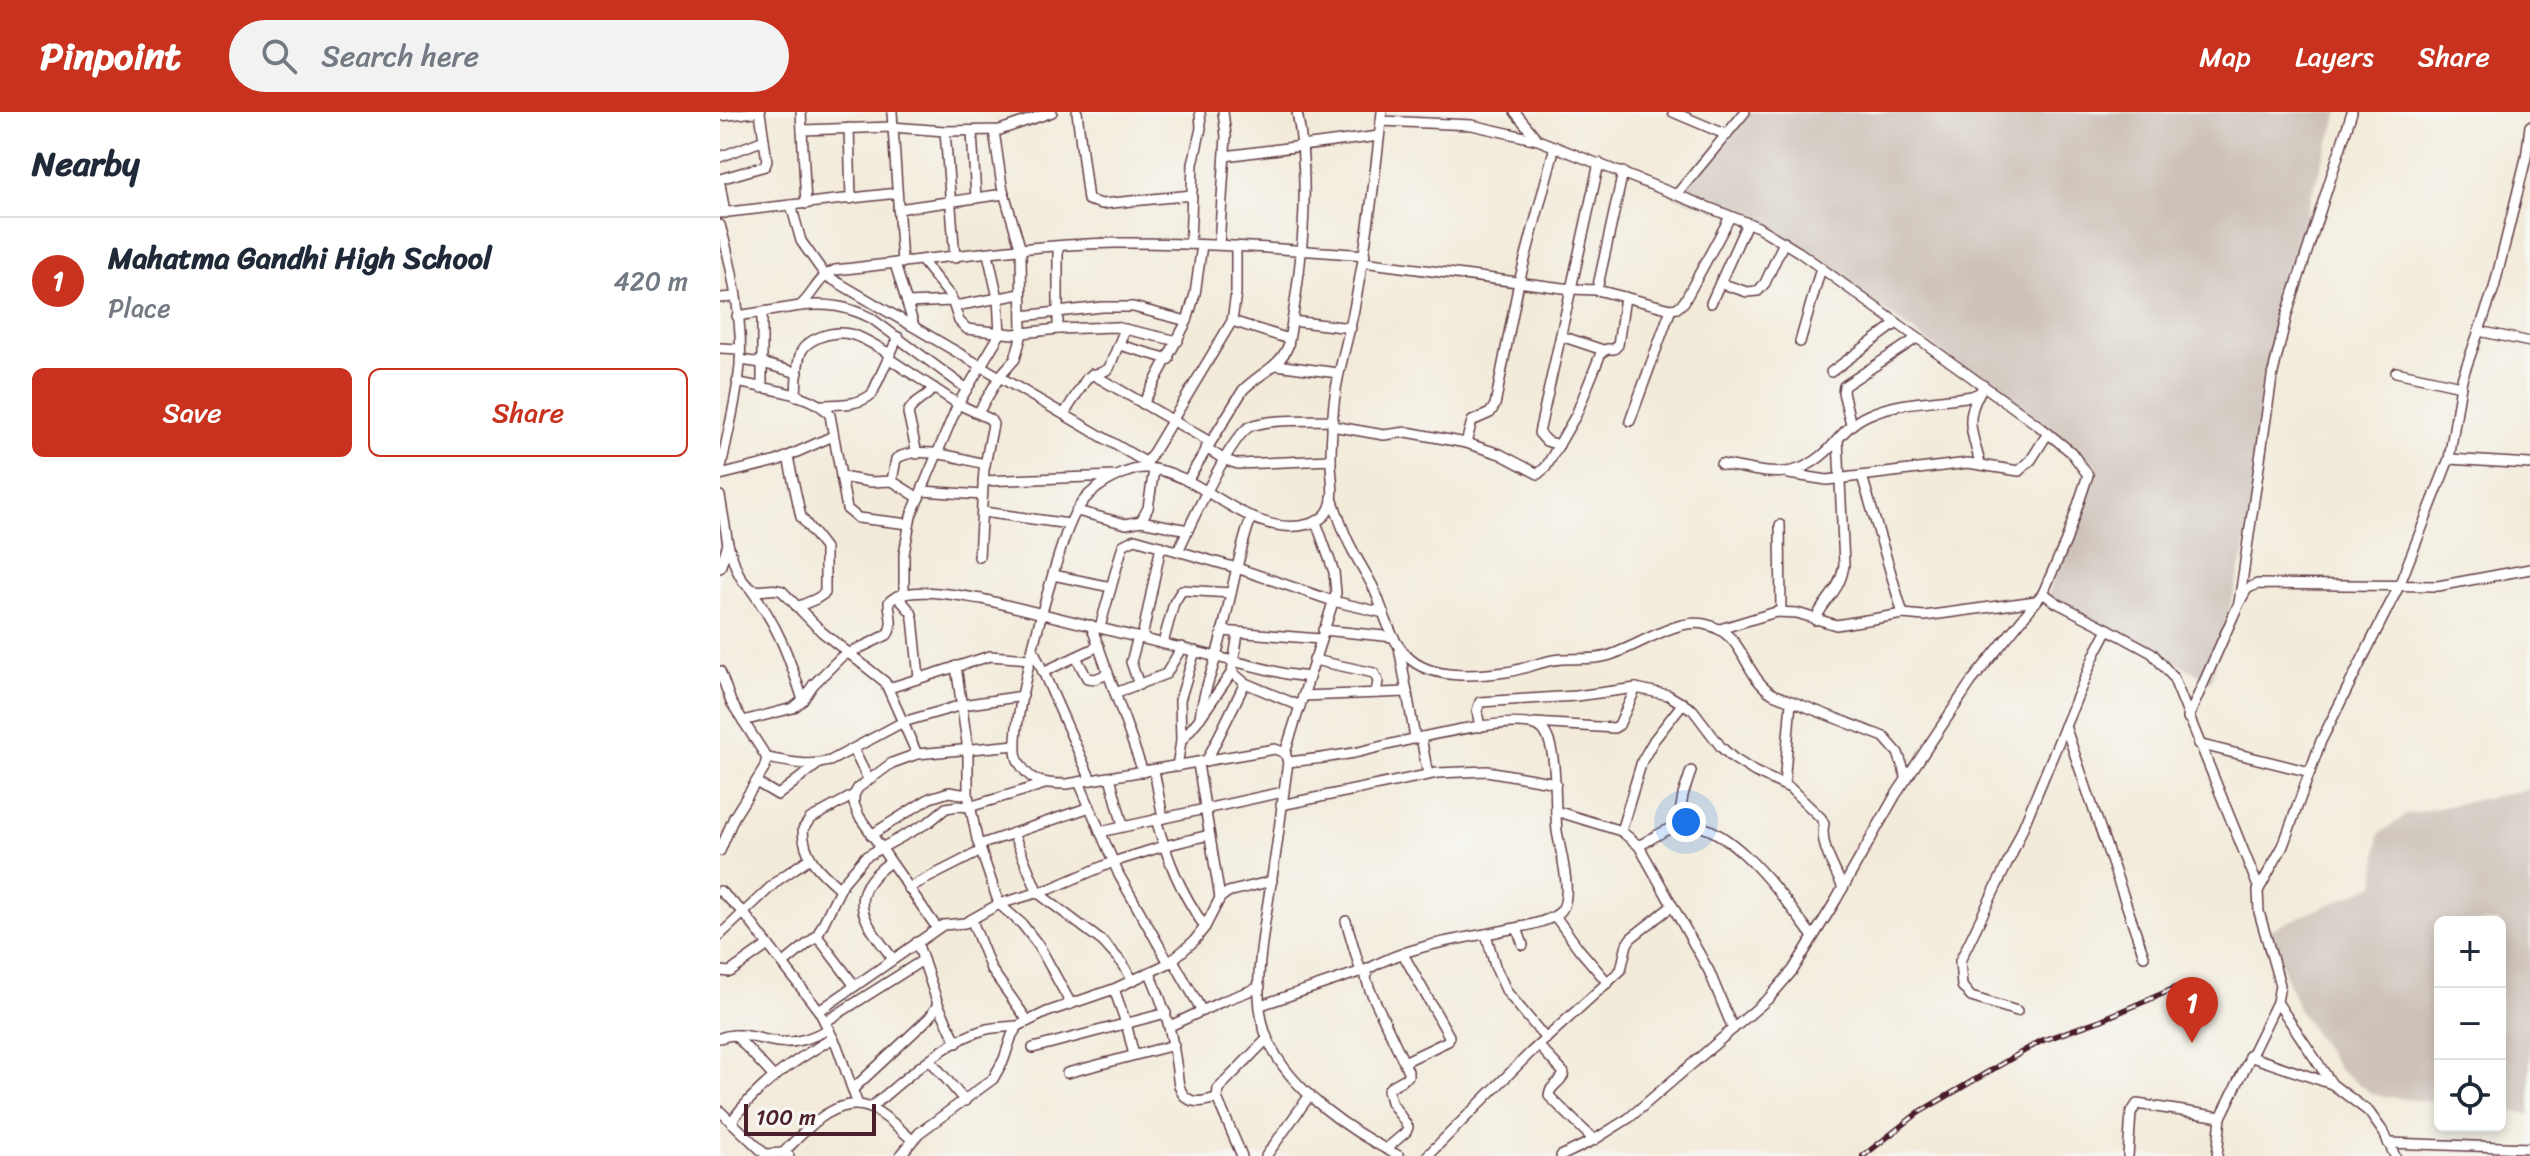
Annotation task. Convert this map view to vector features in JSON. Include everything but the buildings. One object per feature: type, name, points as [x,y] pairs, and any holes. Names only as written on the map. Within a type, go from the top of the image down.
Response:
[{"type":"street","points":[[720,116],[758,112],[767,161],[765,166],[720,182],[722,213],[897,193]]},
{"type":"street","points":[[801,112],[806,204]]},
{"type":"street","points":[[892,112],[898,264],[915,326]]},
{"type":"street","points":[[1018,112],[1022,123]]},
{"type":"street","points":[[802,130],[892,127],[994,131],[1052,112]]},
{"type":"street","points":[[1077,112],[1088,200],[1102,204],[1192,195]]},
{"type":"street","points":[[1190,244],[1194,152],[1201,128],[1200,112]]},
{"type":"street","points":[[1219,245],[1226,136],[1223,112]]},
{"type":"street","points":[[1187,481],[1243,390],[1284,357],[1302,251],[1302,148],[1297,112]]},
{"type":"street","points":[[1515,112],[1538,140]]},
{"type":"street","points":[[1673,112],[1727,135]]},
{"type":"street","points":[[1677,194],[1745,112]]},
{"type":"street","points":[[2239,603],[2272,377],[2287,314],[2352,112]]},
{"type":"street","points":[[1428,775],[1396,641],[1345,534],[1332,498],[1332,423],[1338,373],[1351,328],[1370,229],[1381,116],[1472,125],[1538,140],[1747,223],[1784,242],[1897,323],[1982,390],[2048,433],[2071,452],[2088,475],[2066,541],[2043,593],[1971,682],[1907,779],[1793,970],[1769,998],[1629,1118],[1561,1156]]},
{"type":"street","points":[[2217,1156],[2221,1117],[2277,1002],[2280,985],[2257,902],[2259,889],[2283,846],[2321,741],[2399,586],[2449,459],[2461,386],[2494,288],[2526,158],[2530,126]]},
{"type":"street","points":[[849,128],[851,199]]},
{"type":"street","points":[[945,131],[955,258]]},
{"type":"street","points":[[978,413],[1000,376],[1015,359],[1022,334],[1021,250],[1004,194],[994,131]]},
{"type":"street","points":[[972,132],[976,198]]},
{"type":"street","points":[[1225,156],[1379,136]]},
{"type":"street","points":[[720,157],[764,140]]},
{"type":"street","points":[[1466,443],[1472,421],[1490,413],[1495,405],[1519,282],[1555,146]]},
{"type":"street","points":[[1559,445],[1546,441],[1539,433],[1599,163]]},
{"type":"street","points":[[1597,290],[1623,172]]},
{"type":"street","points":[[898,209],[1004,194]]},
{"type":"street","points":[[791,205],[801,241],[825,275],[1064,414],[1148,467],[1187,481],[1251,518],[1279,527],[1294,528],[1316,522],[1327,513],[1332,498]]},
{"type":"street","points":[[800,306],[825,275],[835,270],[1113,243],[1236,246],[1364,258],[1519,282],[1597,290],[1671,309],[1684,302],[1730,217]]},
{"type":"street","points":[[1711,303],[1747,223]]},
{"type":"street","points":[[720,225],[740,349],[737,382],[724,433],[720,474],[762,466],[833,436]]},
{"type":"street","points":[[1720,283],[1747,292],[1758,291],[1765,283],[1784,242]]},
{"type":"street","points":[[1143,404],[1187,321],[1195,294],[1202,245]]},
{"type":"street","points":[[1141,521],[1148,508],[1148,467],[1172,420],[1232,321],[1236,293],[1236,246]]},
{"type":"street","points":[[1058,247],[1058,329]]},
{"type":"street","points":[[919,678],[913,618],[900,595],[904,554],[909,524],[958,404],[1000,334],[998,298],[988,254]]},
{"type":"street","points":[[922,261],[954,303],[959,321],[967,329],[1022,334],[1100,327],[1125,329],[1178,341]]},
{"type":"street","points":[[1800,342],[1821,268]]},
{"type":"street","points":[[907,303],[954,303],[1021,294]]},
{"type":"street","points":[[720,298],[734,297]]},
{"type":"street","points":[[1561,336],[1603,350],[1614,349],[1618,345],[1625,297]]},
{"type":"street","points":[[737,316],[820,304],[843,306],[871,318],[967,389]]},
{"type":"street","points":[[1022,316],[1102,307],[1133,307],[1187,321]]},
{"type":"street","points":[[1630,421],[1671,309]]},
{"type":"street","points":[[762,313],[762,388]]},
{"type":"street","points":[[1232,321],[1289,339]]},
{"type":"street","points":[[1292,321],[1351,328]]},
{"type":"street","points":[[1831,372],[1897,323]]},
{"type":"street","points":[[1064,414],[1082,384],[1092,374],[1105,372],[1109,368],[1125,329]]},
{"type":"street","points":[[2479,331],[2530,342]]},
{"type":"street","points":[[796,396],[803,348],[833,332],[854,334],[958,404],[990,419],[993,424],[983,481],[979,557]]},
{"type":"street","points":[[737,382],[822,405],[852,403],[872,394],[898,337]]},
{"type":"street","points":[[1851,425],[1844,386],[1917,338]]},
{"type":"street","points":[[1119,345],[1169,359]]},
{"type":"street","points":[[720,348],[740,349]]},
{"type":"street","points":[[1178,551],[1237,439],[1252,426],[1332,423],[1384,435],[1407,432],[1466,443],[1500,454],[1538,474],[1546,467],[1581,404],[1603,350]]},
{"type":"street","points":[[740,360],[798,373]]},
{"type":"street","points":[[1276,365],[1338,373]]},
{"type":"street","points":[[2396,372],[2461,386]]},
{"type":"street","points":[[1092,374],[1172,420],[1225,460],[1250,464],[1331,460]]},
{"type":"street","points":[[917,454],[908,413],[913,404],[923,400],[934,388]]},
{"type":"street","points":[[1787,473],[1808,465],[1851,425],[1868,415],[1894,406],[1965,397],[1982,390]]},
{"type":"street","points":[[1980,463],[1969,421],[1972,405],[1982,390]]},
{"type":"street","points":[[822,405],[830,415],[845,502],[852,514],[858,518],[909,524]]},
{"type":"street","points":[[1721,464],[1816,479],[1980,463],[2019,471],[2031,460],[2048,433]]},
{"type":"street","points":[[1815,620],[1840,584],[1844,565],[1838,439]]},
{"type":"street","points":[[892,481],[896,459],[903,455],[937,453],[985,464]]},
{"type":"street","points":[[788,457],[801,517],[825,548],[827,556],[825,593],[797,607]]},
{"type":"street","points":[[2449,459],[2530,464]]},
{"type":"street","points":[[1045,784],[1030,778],[1017,757],[1015,733],[1042,613],[1069,524],[1081,503],[1098,487],[1119,476],[1148,467]]},
{"type":"street","points":[[983,481],[1119,476]]},
{"type":"street","points":[[1862,476],[1903,614]]},
{"type":"street","points":[[841,477],[871,482],[892,481],[920,494],[982,495]]},
{"type":"street","points":[[720,496],[728,544],[741,577],[781,636],[803,700]]},
{"type":"street","points":[[1077,511],[1126,524],[1141,521],[1188,530]]},
{"type":"street","points":[[983,512],[1069,524]]},
{"type":"street","points":[[1200,718],[1203,696],[1251,518]]},
{"type":"street","points":[[1316,522],[1334,572],[1336,593],[1286,758],[1263,931],[1261,1005],[1267,1039],[1283,1066],[1324,1108],[1399,1156]]},
{"type":"street","points":[[1780,525],[1781,611]]},
{"type":"street","points":[[1143,772],[1108,674],[1096,626],[1120,553],[1128,541],[1135,539],[1161,546],[1333,601],[1384,613]]},
{"type":"street","points":[[720,568],[728,544]]},
{"type":"street","points":[[1139,685],[1131,662],[1140,638],[1161,546]]},
{"type":"street","points":[[2188,718],[2239,603],[2247,589],[2257,584],[2438,586],[2530,569]]},
{"type":"street","points":[[1053,575],[1111,587]]},
{"type":"street","points":[[749,587],[782,591],[822,632],[880,677],[889,688],[917,754]]},
{"type":"street","points":[[1163,643],[1174,603],[1182,590],[1231,593]]},
{"type":"street","points":[[2043,593],[2143,647],[2173,677],[2259,889]]},
{"type":"street","points":[[743,721],[793,708],[833,663],[848,652],[887,635],[892,622],[889,602],[900,595],[959,596],[1309,677]]},
{"type":"street","points":[[1720,629],[1781,611],[1836,625],[1903,614],[1924,616],[2036,601]]},
{"type":"street","points":[[1396,641],[1407,657],[1433,671],[1490,673],[1552,660],[1607,656],[1692,622],[1720,629],[1738,644],[1759,683],[1773,694],[1884,737],[1898,753],[1907,779]]},
{"type":"street","points":[[2017,1011],[1971,997],[1962,986],[1960,961],[2012,854],[2108,629]]},
{"type":"street","points":[[1222,631],[1322,634],[1396,641]]},
{"type":"street","points":[[1181,741],[1232,672],[1238,633]]},
{"type":"street","points":[[1043,672],[1099,646]]},
{"type":"street","points":[[1115,693],[1166,674],[1182,647]]},
{"type":"street","points":[[1177,767],[1181,741],[1180,700],[1195,651]]},
{"type":"street","points":[[889,688],[999,655],[1032,654]]},
{"type":"street","points":[[1032,654],[1091,780]]},
{"type":"street","points":[[1076,657],[1087,678],[1095,679],[1108,674]]},
{"type":"street","points":[[1314,660],[1374,673],[1378,681],[1376,693]]},
{"type":"street","points":[[956,666],[968,750],[969,807],[999,904],[1022,924],[1039,946],[1071,1004]]},
{"type":"street","points":[[720,671],[731,702],[767,758],[764,769],[724,830],[720,851]]},
{"type":"street","points":[[1232,672],[1245,683],[1302,701],[1407,692]]},
{"type":"street","points":[[1220,898],[1205,809],[1202,763],[1245,683]]},
{"type":"street","points":[[799,687],[813,685]]},
{"type":"street","points":[[1480,727],[1477,711],[1480,702],[1576,696],[1636,688],[1668,695],[1693,710],[1733,758],[1804,799],[1824,824],[1824,843],[1843,888]]},
{"type":"street","points":[[783,964],[817,936],[840,889],[857,864],[929,822],[946,808],[969,807],[1045,784],[1079,782],[1275,749],[1286,758],[1352,753],[1507,722],[1614,728],[1619,725],[1636,688]]},
{"type":"street","points":[[767,758],[818,764],[830,761],[903,722],[962,705],[1023,696]]},
{"type":"street","points":[[720,704],[731,702]]},
{"type":"street","points":[[1784,785],[1791,702]]},
{"type":"street","points":[[1621,831],[1642,761],[1683,703]]},
{"type":"street","points":[[1261,1005],[1403,954],[1517,928],[1555,916],[1563,910],[1567,895],[1550,743],[1542,730],[1531,723]]},
{"type":"street","points":[[2065,726],[2144,956]]},
{"type":"street","points":[[2198,744],[2310,772]]},
{"type":"street","points":[[840,889],[823,875],[810,858],[803,834],[805,824],[854,795],[868,779],[892,763],[917,754],[1016,745]]},
{"type":"street","points":[[853,749],[868,779]]},
{"type":"street","points":[[756,782],[778,795],[818,764]]},
{"type":"street","points":[[1154,770],[1164,846],[1180,889],[1205,927]]},
{"type":"street","points":[[1281,805],[1428,775],[1487,771],[1556,783]]},
{"type":"street","points":[[1678,826],[1691,771]]},
{"type":"street","points":[[1110,777],[1123,826]]},
{"type":"street","points":[[1079,782],[1113,862],[1202,1011]]},
{"type":"street","points":[[871,835],[930,798],[949,792],[968,795]]},
{"type":"street","points":[[1100,832],[1283,792]]},
{"type":"street","points":[[854,795],[859,816],[937,928]]},
{"type":"street","points":[[908,888],[1013,833],[1090,807]]},
{"type":"street","points":[[1556,811],[1621,831],[1639,846],[1709,971],[1733,1029]]},
{"type":"street","points":[[1639,846],[1678,826],[1702,828],[1724,838],[1756,863],[1813,937]]},
{"type":"street","points":[[1013,833],[1038,893],[1103,942],[1123,964],[1133,981]]},
{"type":"street","points":[[819,1011],[937,928],[972,921],[999,904],[1038,893],[1113,862],[1209,835]]},
{"type":"street","points":[[720,935],[778,880],[810,858]]},
{"type":"street","points":[[890,862],[873,878],[861,908],[869,927],[893,959]]},
{"type":"street","points":[[870,1108],[930,1060],[957,1043],[989,1028],[1023,1024],[1150,973],[1171,961],[1194,941],[1220,898],[1228,892],[1272,881]]},
{"type":"street","points":[[720,891],[743,912],[819,1011],[858,1105]]},
{"type":"street","points":[[1427,1156],[1542,1042],[1621,970],[1631,938],[1672,906]]},
{"type":"street","points":[[1555,916],[1608,983]]},
{"type":"street","points":[[972,921],[991,969],[1023,1024]]},
{"type":"street","points":[[1346,921],[1370,990],[1408,1076],[1388,1090],[1408,1127],[1386,1149]]},
{"type":"street","points":[[1517,928],[1523,945]]},
{"type":"street","points":[[1486,934],[1495,966],[1507,992],[1564,1073],[1562,1079],[1551,1088],[1549,1096],[1594,1140]]},
{"type":"street","points":[[817,936],[855,986]]},
{"type":"street","points":[[917,942],[938,1004],[957,1043]]},
{"type":"street","points":[[721,973],[736,968],[768,945]]},
{"type":"street","points":[[1403,954],[1449,1036],[1441,1046],[1404,1062]]},
{"type":"street","points":[[731,1122],[773,1076],[829,1029],[923,960]]},
{"type":"street","points":[[1150,973],[1170,1026],[1183,1096],[1197,1102],[1217,1098]]},
{"type":"street","points":[[1170,1026],[1260,987]]},
{"type":"street","points":[[1114,989],[1134,1055]]},
{"type":"street","points":[[2277,1002],[2332,1084]]},
{"type":"street","points":[[853,1089],[930,1017],[938,1004]]},
{"type":"street","points":[[1033,1048],[1166,1013]]},
{"type":"street","points":[[900,1156],[912,1140],[993,1079],[1000,1070],[1012,1035],[1023,1024]]},
{"type":"street","points":[[720,1038],[735,1035],[791,1042],[829,1029]]},
{"type":"street","points":[[735,1035],[773,1076]]},
{"type":"street","points":[[1242,1156],[1217,1098],[1221,1083],[1267,1039]]},
{"type":"street","points":[[1067,1073],[1174,1045]]},
{"type":"street","points":[[2249,1056],[2332,1084],[2369,1112],[2395,1156]]},
{"type":"street","points":[[930,1060],[965,1101]]},
{"type":"street","points":[[1266,1156],[1310,1095]]},
{"type":"street","points":[[2128,1156],[2131,1113],[2137,1104],[2221,1117]]},
{"type":"street","points":[[720,1111],[766,1155],[786,1154],[814,1122],[842,1108],[858,1105],[870,1108],[891,1121],[912,1140]]},
{"type":"street","points":[[2388,1143],[2530,1148]]},
{"type":"shaded area","points":[[1744,112],[2339,112],[2312,192],[2284,305],[2244,554],[2211,681],[2048,596],[2095,463],[1770,228],[1671,195]]},
{"type":"shaded area","points":[[2530,789],[2530,1114],[2506,1111],[2506,916],[2434,916],[2434,1102],[2373,1095],[2340,1070],[2299,1011],[2269,930],[2375,885],[2379,834],[2408,814]]},
{"type":"railway","points":[[1863,1156],[1918,1113],[2041,1041],[2101,1020],[2178,987]]},
{"type":"place","name":"Mahatma Gandhi High School","points":[[2192,1043]]}]
